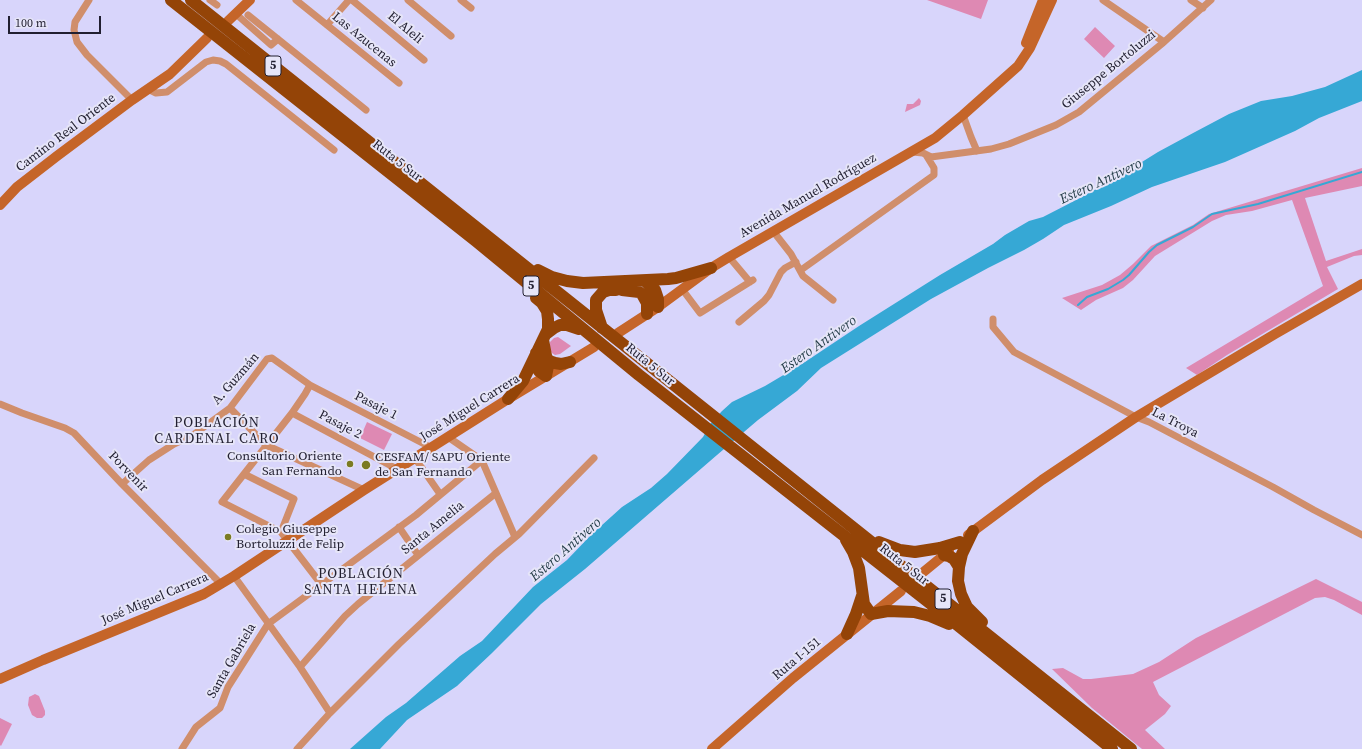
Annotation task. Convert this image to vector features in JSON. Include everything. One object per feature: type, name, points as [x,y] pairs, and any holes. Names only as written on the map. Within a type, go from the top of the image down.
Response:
[{"type":"highway","name":"Ruta 5 Sur","points":[[171,0],[476,241],[639,375],[1112,749]]},
{"type":"highway","name":"Ruta 5 Sur","points":[[190,0],[1131,749]]},
{"type":"highway","points":[[476,241],[507,274],[545,307],[548,319],[540,354],[523,381],[508,399]]},
{"type":"highway","points":[[506,250],[545,274],[567,281],[583,283],[645,281],[676,278],[711,268]]},
{"type":"highway","points":[[645,281],[655,290],[658,299],[658,307]]},
{"type":"highway","points":[[602,329],[596,310],[596,300],[602,292],[619,290],[639,292],[658,307]]},
{"type":"highway","points":[[642,294],[647,303],[647,314]]},
{"type":"highway","points":[[544,337],[554,328],[564,325],[586,331]]},
{"type":"highway","points":[[540,354],[549,361],[555,363],[561,364],[570,362]]},
{"type":"highway","points":[[540,354],[548,366],[546,376]]},
{"type":"highway","points":[[853,528],[892,548],[908,552],[929,550],[960,542]]},
{"type":"highway","points":[[973,531],[962,554],[959,567],[959,587],[967,607],[1014,650],[1032,670]]},
{"type":"highway","points":[[839,532],[849,545],[857,560],[861,575],[864,604],[871,614],[897,611],[922,614],[946,622],[971,636]]},
{"type":"highway","points":[[944,555],[954,559],[959,567]]},
{"type":"highway","points":[[847,634],[862,596]]},
{"type":"street","points":[[89,0],[75,22],[74,30],[77,42],[87,55],[132,100]]},
{"type":"street","points":[[210,0],[217,5]]},
{"type":"street","points":[[228,21],[250,0]]},
{"type":"street","name":"Las Azucenas","points":[[296,0],[399,83]]},
{"type":"street","points":[[327,25],[350,0]]},
{"type":"street","name":"El Aleli","points":[[350,0],[424,60]]},
{"type":"street","points":[[408,0],[451,36]]},
{"type":"street","points":[[461,0],[471,8]]},
{"type":"street","name":"Avenida Manuel Rodríguez","points":[[1007,76],[1026,42],[1043,0]]},
{"type":"street","name":"Avenida Manuel Rodríguez","points":[[618,333],[658,307],[728,257],[912,152],[925,150],[934,138],[963,115],[1018,66],[1026,56],[1042,25],[1052,0]]},
{"type":"street","points":[[1103,0],[1164,42]]},
{"type":"street","points":[[1191,0],[1203,8]]},
{"type":"street","name":"Giuseppe Bortoluzzi","points":[[925,150],[940,155],[991,149],[1041,132],[1074,116],[1164,42],[1211,0]]},
{"type":"street","points":[[236,14],[271,45],[278,39]]},
{"type":"street","points":[[248,15],[366,110]]},
{"type":"street","name":"Camino Real Oriente","points":[[0,205],[22,184],[57,156],[132,100],[170,74],[207,38]]},
{"type":"street","points":[[148,89],[156,93],[166,92],[206,62],[213,60],[220,61],[226,64],[334,150]]},
{"type":"street","points":[[963,115],[971,137],[978,150]]},
{"type":"street","points":[[801,270],[934,175],[934,168],[925,150]]},
{"type":"street","points":[[773,231],[796,262],[806,280],[833,300]]},
{"type":"street","points":[[682,289],[700,314],[752,281],[728,257]]},
{"type":"street","points":[[739,322],[764,301],[769,295],[781,272],[796,262]]},
{"type":"street","points":[[922,574],[973,531],[1042,480],[1136,417],[1362,284]]},
{"type":"street","name":"La Troya","points":[[993,319],[993,327],[1014,352],[1362,534]]},
{"type":"street","name":"José Miguel Carrera","points":[[0,679],[42,660],[196,597],[221,584],[364,490],[508,399],[594,347]]},
{"type":"street","name":"A. Guzmán","points":[[122,484],[150,460],[174,444],[193,435],[230,408],[267,359],[272,358],[310,385]]},
{"type":"street","points":[[310,385],[292,413],[222,502],[281,532],[321,584]]},
{"type":"street","name":"Pasaje 1","points":[[310,385],[432,448]]},
{"type":"street","name":"Porvenir","points":[[1,406],[72,431],[221,584]]},
{"type":"street","points":[[230,408],[266,445],[364,490]]},
{"type":"street","name":"Pasaje 2","points":[[292,413],[397,470]]},
{"type":"street","points":[[448,438],[481,461],[485,466],[515,537]]},
{"type":"street","points":[[415,458],[440,494]]},
{"type":"street","points":[[297,749],[330,713],[399,644],[519,534],[594,458]]},
{"type":"street","name":"Santa Gabriela","points":[[182,749],[196,727],[220,708],[232,681],[268,624],[399,527],[481,461]]},
{"type":"street","points":[[244,474],[294,499],[281,532]]},
{"type":"street","name":"Santa Amelia","points":[[300,667],[350,612],[418,555],[496,493]]},
{"type":"street","points":[[399,527],[418,555]]},
{"type":"street","points":[[234,576],[300,667],[330,713]]},
{"type":"street","name":"Ruta I-151","points":[[712,749],[793,678],[901,591]]},
{"type":"shaded area","points":[[927,0],[988,0],[981,19]]},
{"type":"shaded area","points":[[1095,27],[1115,46],[1104,58],[1084,39]]},
{"type":"shaded area","points":[[919,98],[921,101],[920,105],[905,112],[907,104],[913,104]]},
{"type":"shaded area","points":[[1362,168],[1362,186],[1305,198],[1326,261],[1362,249],[1362,255],[1354,256],[1327,267],[1338,289],[1227,355],[1197,375],[1186,368],[1323,286],[1292,200],[1252,211],[1226,215],[1212,221],[1155,256],[1133,280],[1123,288],[1096,300],[1081,310],[1062,298],[1102,285],[1120,275],[1151,246],[1193,225],[1209,214]]},
{"type":"shaded area","points":[[558,337],[571,346],[560,354],[555,355],[550,350],[550,342],[554,338]]},
{"type":"shaded area","points":[[367,422],[392,434],[384,450],[360,438]]},
{"type":"shaded area","points":[[1316,579],[1362,602],[1362,615],[1334,600],[1325,597],[1315,598],[1153,682],[1159,695],[1171,706],[1165,714],[1145,730],[1165,749],[1142,749],[1092,708],[1052,669],[1063,668],[1083,679],[1133,674],[1159,662],[1196,638]]},
{"type":"shaded area","points":[[35,694],[39,696],[45,711],[45,715],[42,718],[37,718],[32,715],[28,705],[29,697]]},
{"type":"shaded area","points":[[0,718],[12,724],[1,746],[0,745]]},
{"type":"water","points":[[1362,70],[1362,101],[1319,118],[1295,131],[1225,162],[1152,187],[1064,225],[1024,250],[931,299],[821,368],[797,391],[758,420],[585,569],[541,604],[457,686],[407,720],[380,749],[350,749],[460,656],[482,641],[533,587],[567,560],[591,535],[622,507],[651,488],[667,474],[703,437],[711,423],[732,402],[765,386],[802,364],[859,326],[1029,221],[1043,217],[1082,197],[1158,152],[1229,114],[1261,101],[1292,96],[1325,87]]},
{"type":"waterway","points":[[1078,305],[1087,297],[1108,289],[1123,280],[1157,245],[1193,227],[1212,214],[1258,204],[1362,172]]},
{"type":"place","name":"Consultorio Oriente San Fernando","points":[[350,464]]},
{"type":"place","name":"CESFAM/ SAPU Oriente de San Fernando","points":[[366,465]]},
{"type":"place","name":"Colegio Giuseppe Bortoluzzi de Felip","points":[[228,537]]},
{"type":"district","name":"POBLACIÓN CARDENAL CARO","points":[[217,432]]},
{"type":"district","name":"POBLACIÓN SANTA HELENA","points":[[361,582]]},
{"type":"water label","name":"Estero Antivero","points":[[1101,182]]},
{"type":"water label","name":"Estero Antivero","points":[[819,345]]},
{"type":"water label","name":"Estero Antivero","points":[[566,550]]}]
